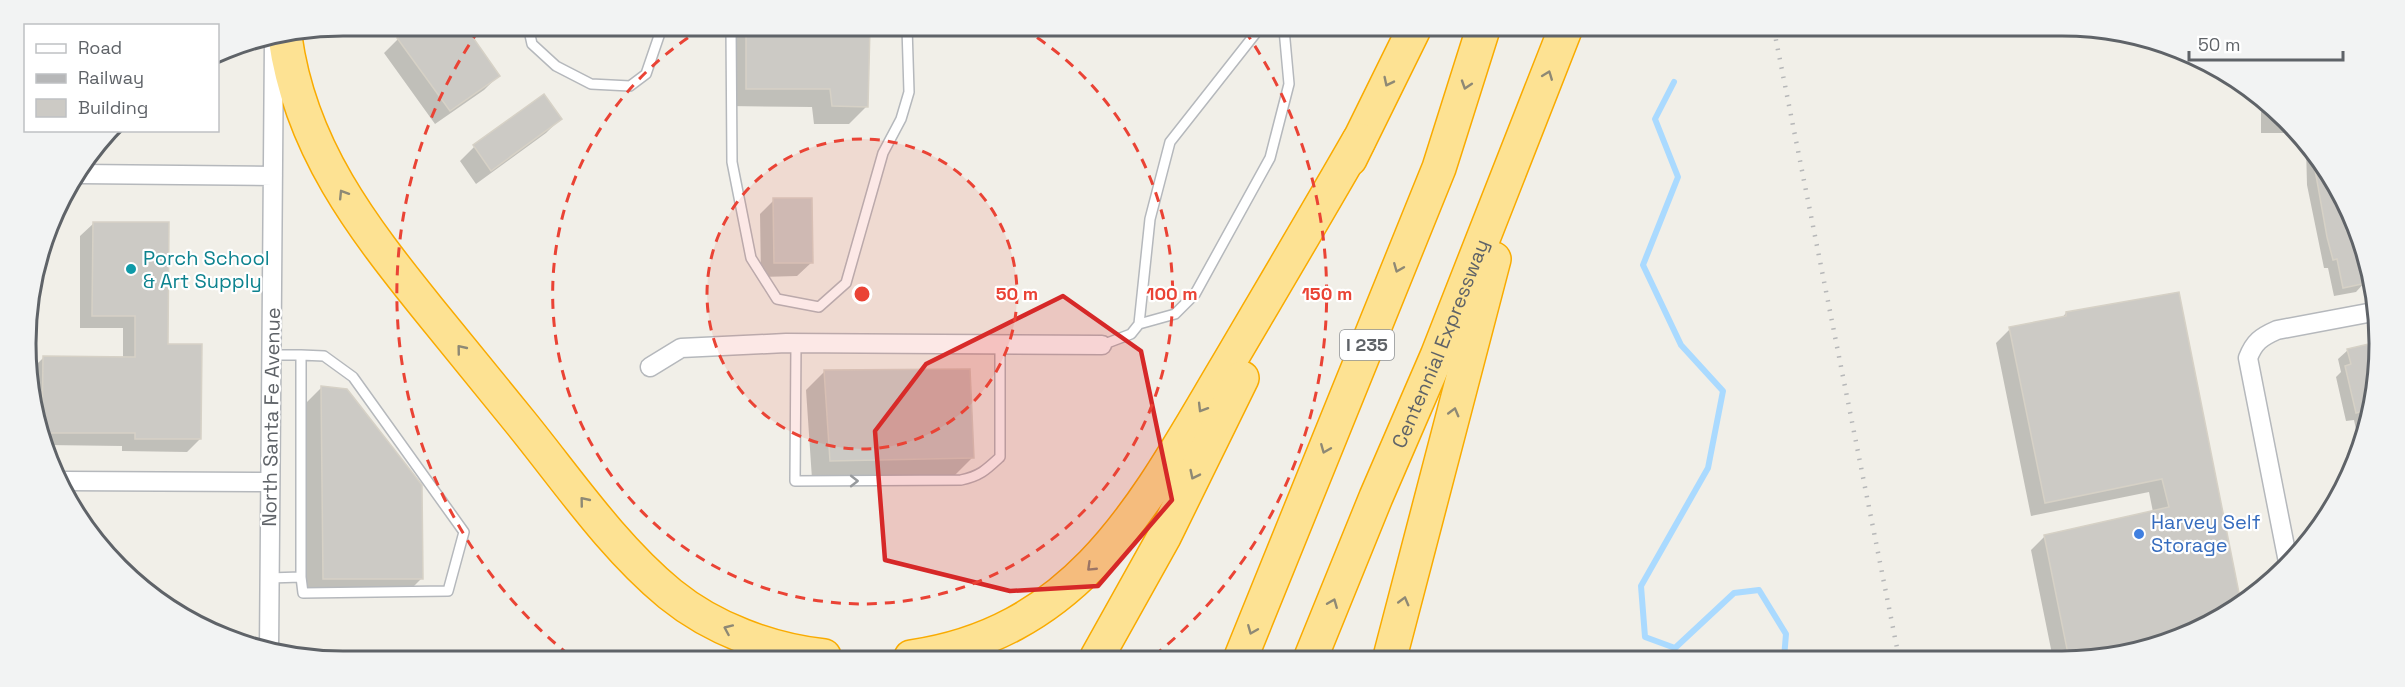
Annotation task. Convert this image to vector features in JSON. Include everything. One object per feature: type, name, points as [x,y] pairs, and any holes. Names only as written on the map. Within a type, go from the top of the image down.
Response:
[{"type":"highway","points":[[1100,651],[1164,537],[1411,36]]},
{"type":"highway","name":"I 235","points":[[1243,651],[1439,168],[1482,36]]},
{"type":"highway","name":"Centennial Expressway","points":[[1313,651],[1437,356],[1563,36]]},
{"type":"highway","points":[[286,42],[294,81],[314,137],[339,190],[357,218],[398,272],[614,538],[672,595],[717,624],[762,642],[802,651]]},
{"type":"highway","points":[[1392,651],[1531,121]]},
{"type":"highway","points":[[936,651],[966,644],[1019,621],[1078,580],[1107,550],[1159,480],[1359,140]]},
{"type":"street","name":"North Santa Fe Avenue","points":[[269,642],[274,44]]},
{"type":"street","points":[[87,174],[273,176]]},
{"type":"street","points":[[2286,553],[2248,358],[2253,345],[2262,336],[2277,330],[2367,313]]},
{"type":"street","points":[[650,367],[681,348],[796,343],[1102,345]]},
{"type":"street","points":[[69,482],[270,482]]},
{"type":"lane","points":[[530,36],[532,44],[556,66],[591,84],[630,86],[646,74],[659,36]]},
{"type":"lane","points":[[731,36],[732,162],[751,258],[777,299],[819,307],[846,283],[883,153],[901,119],[909,92],[908,36]]},
{"type":"lane","points":[[1102,345],[1131,334],[1139,324],[1150,219],[1170,142],[1254,36]]},
{"type":"lane","points":[[1139,324],[1175,314],[1195,294],[1270,158],[1289,84],[1285,36]]},
{"type":"lane","points":[[796,343],[795,481],[961,480],[976,477],[1000,457],[1000,344]]},
{"type":"lane","points":[[271,356],[302,355],[324,356],[353,377],[464,532],[448,591],[303,593],[302,355]]},
{"type":"lane","points":[[269,578],[302,577]]},
{"type":"highlighted area","points":[[1063,296],[1141,351],[1172,500],[1098,586],[1010,591],[885,560],[875,431],[926,364]]},
{"type":"building","points":[[400,36],[472,36],[500,76],[450,111],[397,38]]},
{"type":"building","points":[[746,36],[870,36],[868,107],[832,106],[830,89],[746,89]]},
{"type":"building","points":[[544,94],[562,119],[491,171],[473,145]]},
{"type":"building","points":[[2315,170],[2346,226],[2363,284],[2343,288],[2337,259],[2333,260]]},
{"type":"building","points":[[773,198],[812,198],[813,263],[774,263]]},
{"type":"building","points":[[93,222],[169,222],[168,344],[202,344],[201,439],[135,439],[135,433],[49,433],[42,405],[43,356],[135,357],[135,316],[92,316]]},
{"type":"building","points":[[2179,292],[2239,594],[2198,619],[2160,635],[2121,645],[2067,651],[2044,535],[2169,507],[2162,479],[2045,503],[2009,327],[2066,316],[2066,312]]},
{"type":"building","points":[[2369,344],[2363,403],[2361,412],[2356,413],[2345,366],[2351,364],[2347,349]]},
{"type":"building","points":[[970,369],[974,458],[830,461],[824,370]]},
{"type":"building","points":[[321,386],[347,389],[422,485],[423,579],[323,579]]},
{"type":"waterway","points":[[1674,82],[1655,119],[1678,177],[1643,265],[1681,345],[1723,391],[1708,468],[1641,586],[1645,637],[1675,648],[1734,593],[1759,590],[1786,634],[1785,651]]},
{"type":"railway","points":[[1775,36],[1898,651]]},
{"type":"place","name":"Porch School & Art Supply","points":[[131,269]]},
{"type":"place","name":"Harvey Self Storage","points":[[2139,534]]}]
